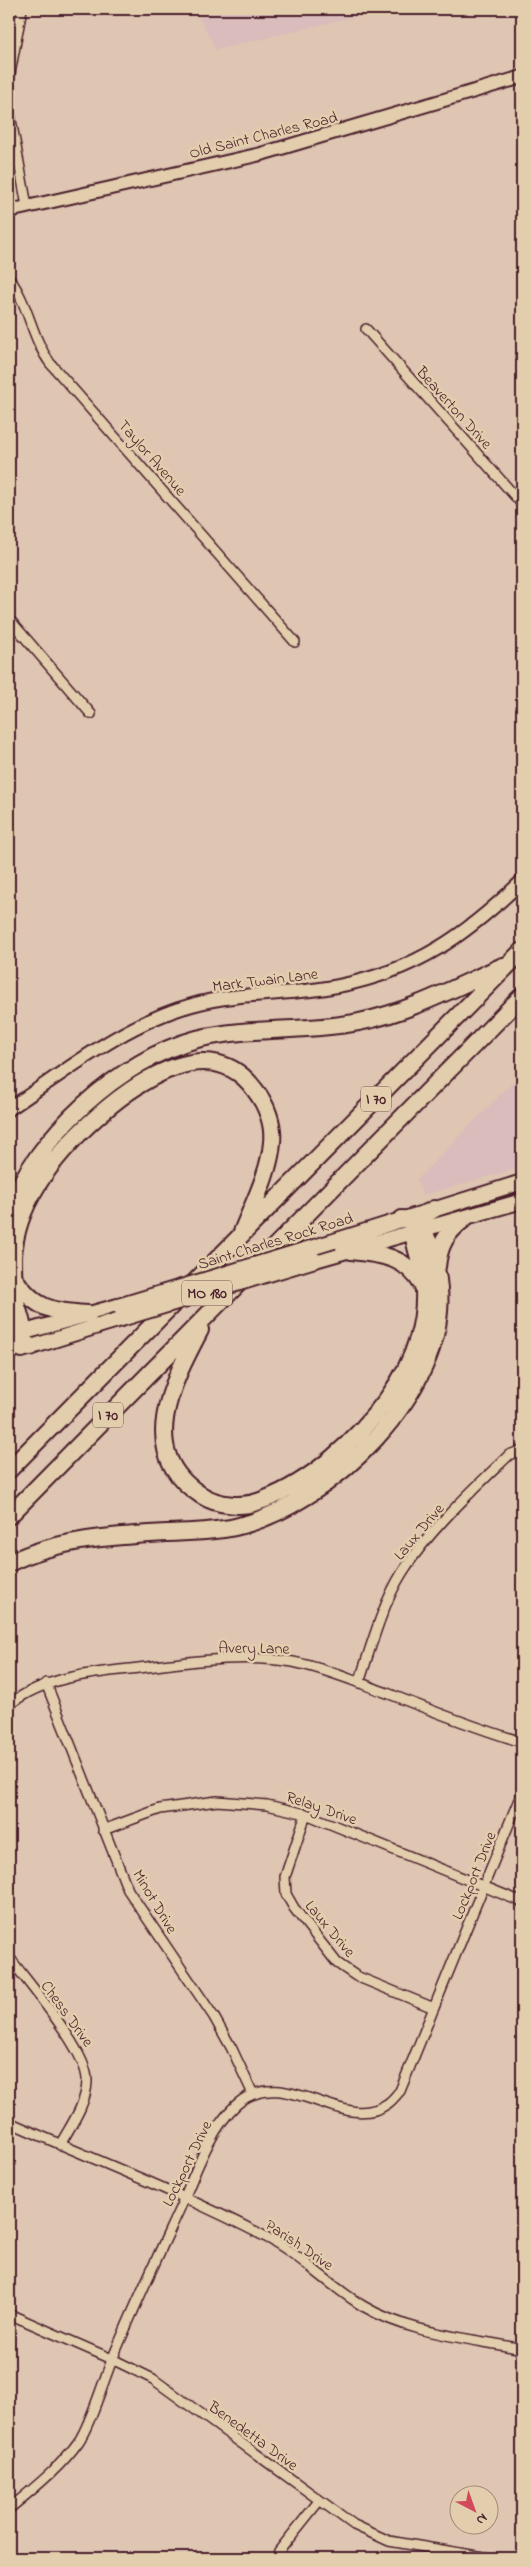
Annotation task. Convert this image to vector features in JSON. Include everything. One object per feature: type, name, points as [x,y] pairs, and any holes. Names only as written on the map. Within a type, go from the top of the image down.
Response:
[{"type":"highway","points":[[9,1210],[24,1176],[39,1154],[63,1126],[101,1092],[147,1060],[196,1040],[225,1034],[357,1022],[391,1014],[517,957]]},
{"type":"highway","name":"I 70","points":[[9,1470],[517,957]]},
{"type":"highway","name":"I 70","points":[[9,1516],[522,996]]},
{"type":"highway","points":[[15,1340],[13,1277],[16,1236],[22,1215],[37,1184],[74,1138],[125,1094],[178,1065],[213,1062],[232,1069],[250,1082],[263,1100],[271,1122],[272,1142],[269,1160],[241,1236]]},
{"type":"highway","points":[[414,1226],[434,1209]]},
{"type":"highway","points":[[9,1563],[44,1550],[106,1537],[234,1528],[260,1520],[310,1493],[364,1448],[383,1429],[413,1390],[430,1357],[436,1336],[440,1290],[437,1270],[442,1243],[451,1229],[464,1219]]},
{"type":"highway","points":[[208,1315],[168,1396],[164,1429],[165,1446],[174,1468],[190,1487],[218,1502],[247,1504],[262,1501],[320,1466],[358,1433],[387,1400],[413,1356],[422,1322],[424,1289],[414,1226]]},
{"type":"highway","points":[[414,1226],[437,1270]]},
{"type":"highway","points":[[351,1251],[380,1254],[401,1262],[416,1274],[424,1289]]},
{"type":"highway","points":[[13,1277],[24,1292],[40,1306],[93,1320]]},
{"type":"main road","points":[[434,1209],[522,1182]]},
{"type":"main road","name":"Saint Charles Rock Road","points":[[93,1320],[118,1306],[334,1241],[464,1219],[522,1201]]},
{"type":"main road","name":"Saint Charles Rock Road","points":[[15,1340],[351,1251],[414,1226]]},
{"type":"street","points":[[9,79],[22,9]]},
{"type":"street","name":"Old Saint Charles Road","points":[[9,211],[261,154],[522,77]]},
{"type":"street","points":[[9,109],[27,206]]},
{"type":"street","name":"Taylor Avenue","points":[[9,278],[23,300],[36,338],[50,363],[295,642]]},
{"type":"street","name":"Beaverton Drive","points":[[366,329],[522,504]]},
{"type":"street","points":[[9,619],[91,714]]},
{"type":"street","name":"Mark Twain Lane","points":[[9,1109],[108,1043],[157,1018],[192,1005],[231,997],[337,986],[376,976],[419,960],[459,936],[522,881]]},
{"type":"street","name":"Laux Drive","points":[[359,1683],[386,1606],[401,1574],[417,1551],[509,1455],[522,1450]]},
{"type":"street","name":"Avery Lane","points":[[9,1704],[46,1683],[115,1670],[252,1659],[293,1662],[359,1683],[476,1728],[522,1742]]},
{"type":"street","name":"Minot Drive","points":[[46,1683],[128,1890],[214,2017],[253,2094]]},
{"type":"street","name":"Lockport Drive","points":[[9,2509],[60,2466],[80,2439],[112,2358],[184,2198],[218,2126],[236,2105],[253,2094],[279,2090],[306,2096],[352,2112],[370,2111],[386,2105],[400,2091],[522,1792]]},
{"type":"street","name":"Relay Drive","points":[[103,1830],[160,1809],[218,1801],[267,1804],[306,1814],[522,1902]]},
{"type":"street","name":"Laux Drive","points":[[306,1814],[285,1877],[286,1894],[294,1908],[337,1963],[356,1976],[434,2008]]},
{"type":"street","name":"Chess Drive","points":[[9,1957],[85,2063],[88,2081],[84,2102],[60,2145]]},
{"type":"street","name":"Parish Drive","points":[[9,2122],[184,2198],[266,2237],[362,2305],[388,2319],[408,2326],[522,2349]]},
{"type":"street","name":"Benedetta Drive","points":[[9,2314],[112,2358],[153,2379],[354,2525],[389,2541],[488,2558]]},
{"type":"street","points":[[277,2558],[279,2551],[319,2501]]},
{"type":"street","points":[[430,2558],[432,2548]]},
{"type":"shaded area","points":[[195,9],[385,9],[216,50]]},
{"type":"shaded area","points":[[522,1073],[522,1167],[423,1195],[417,1179]]}]
